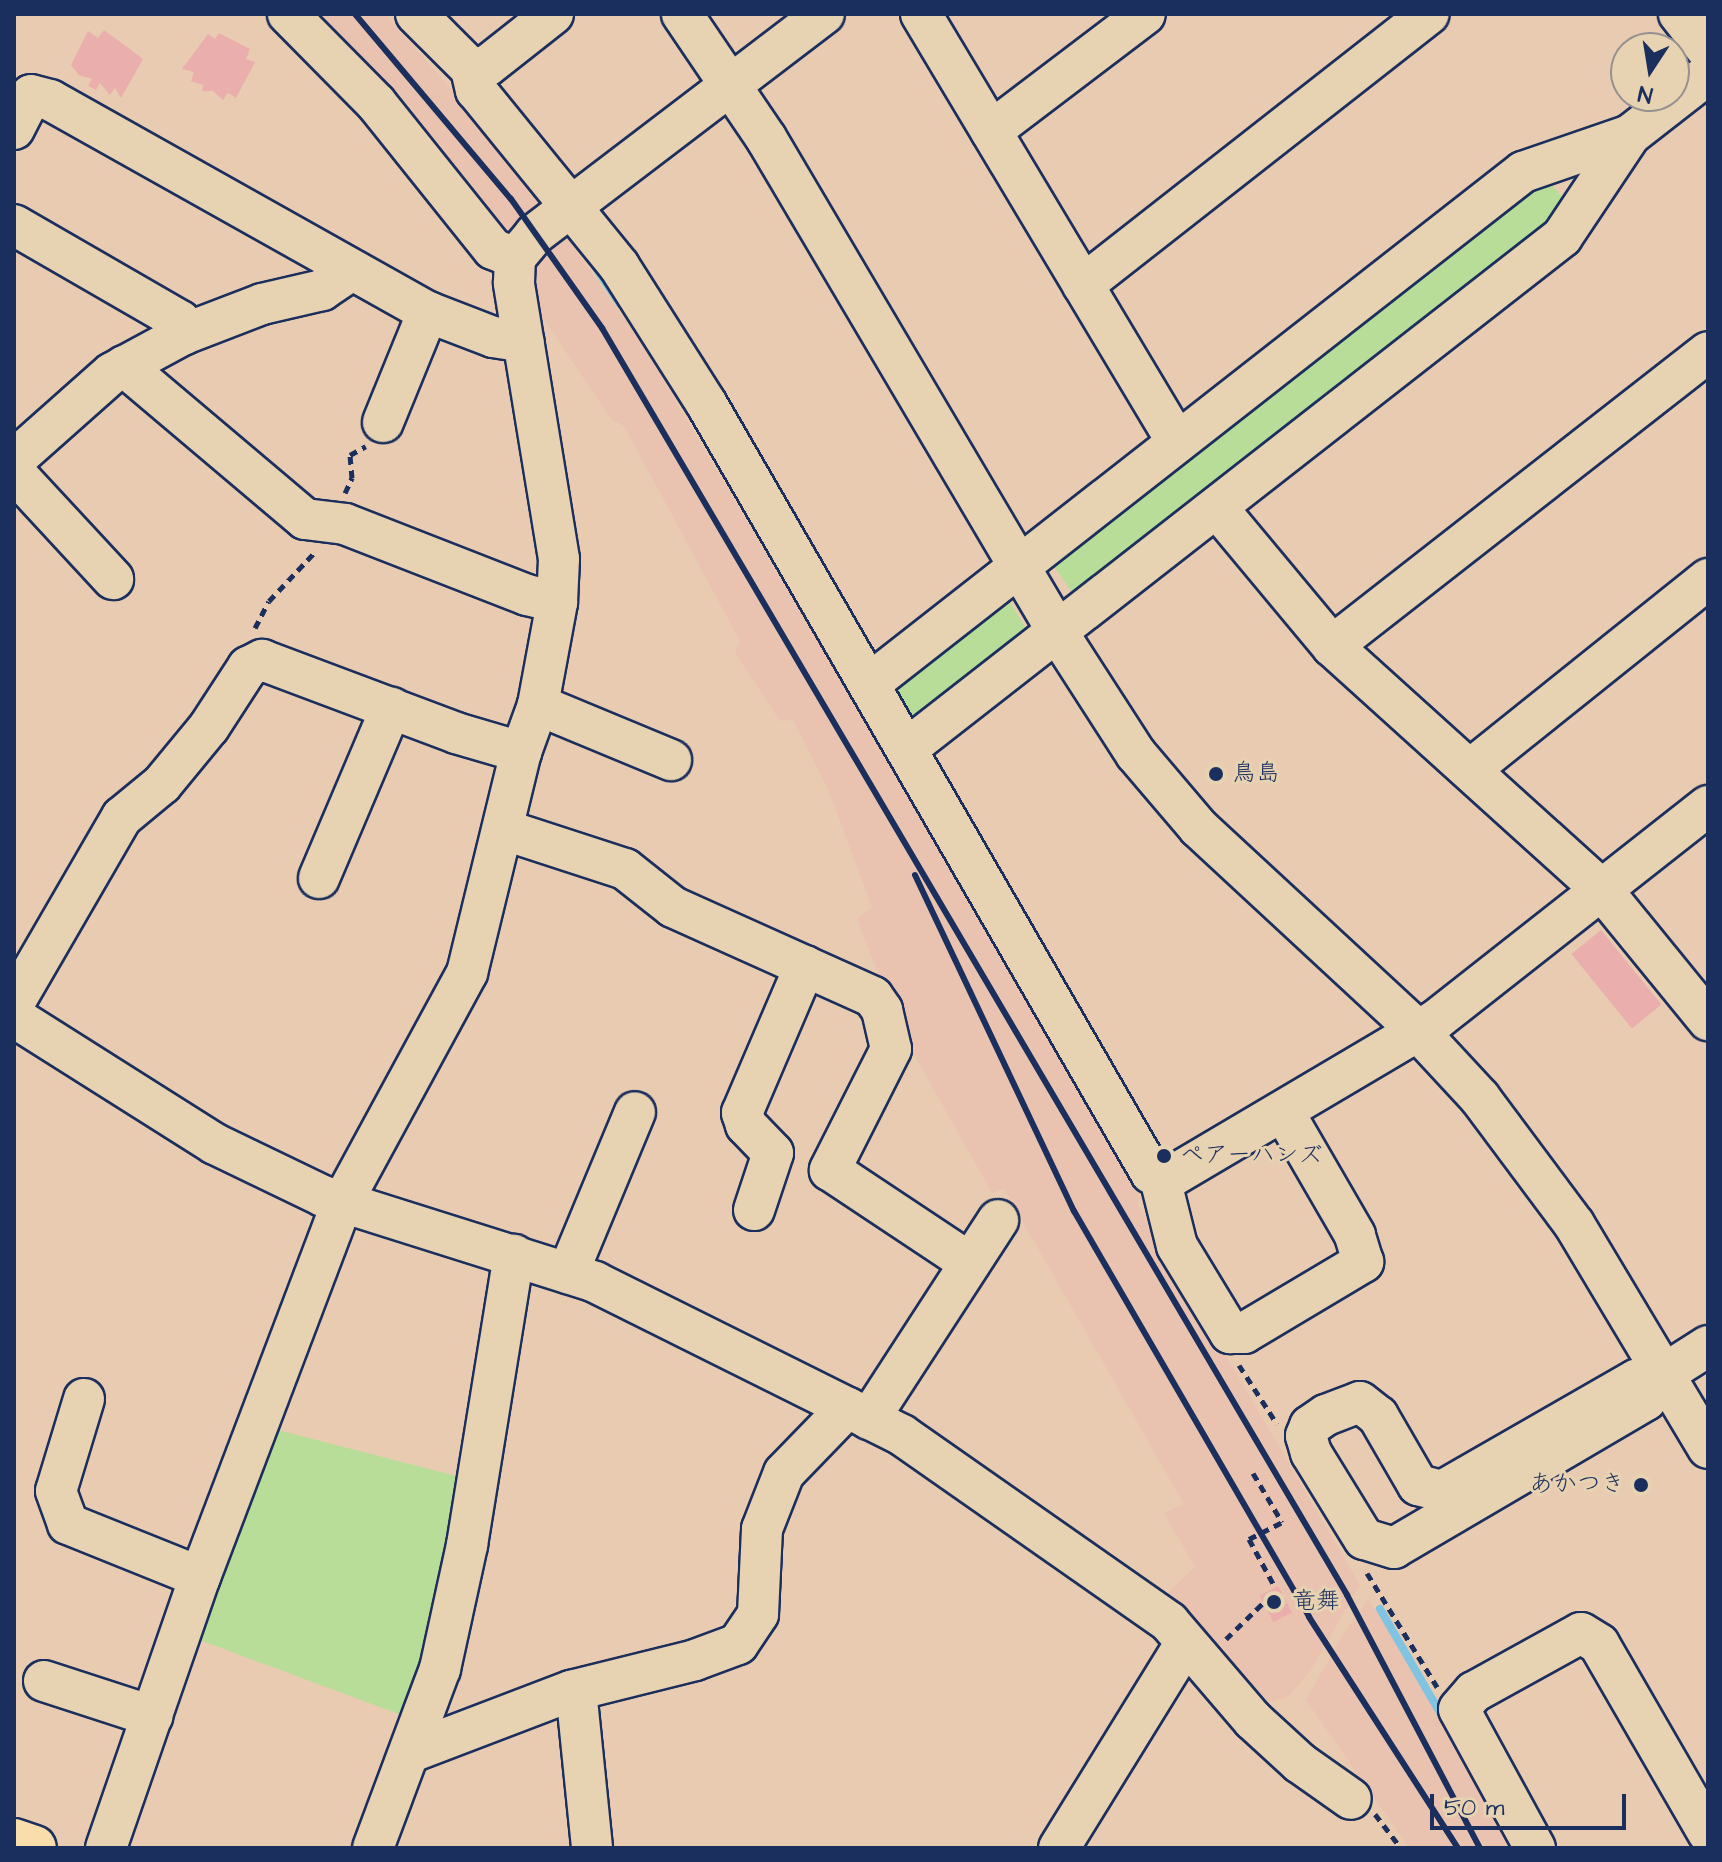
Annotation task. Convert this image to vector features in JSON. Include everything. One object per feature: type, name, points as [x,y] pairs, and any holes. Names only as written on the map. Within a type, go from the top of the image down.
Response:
[{"type":"main road","points":[[14,1841],[34,1848]]},
{"type":"street","points":[[288,14],[376,103],[493,249],[515,258]]},
{"type":"street","points":[[416,14],[471,69],[476,90],[572,208],[658,327],[909,747],[1151,1173],[1160,1178],[1177,1246],[1235,1335],[1363,1262],[1355,1235],[1283,1111]]},
{"type":"street","points":[[471,69],[487,66],[553,14]]},
{"type":"street","points":[[682,14],[731,84],[1059,634],[1136,754],[1199,828],[1418,1031],[1544,1179],[1708,1448]]},
{"type":"street","points":[[106,1848],[200,1577],[342,1203],[467,973],[505,830],[521,752],[538,705],[557,602],[556,526],[524,342],[515,258],[521,246],[824,14]]},
{"type":"street","points":[[921,14],[1177,442]]},
{"type":"street","points":[[991,131],[1145,14]]},
{"type":"street","points":[[1083,285],[1428,14]]},
{"type":"street","points":[[1679,14],[1708,51]]},
{"type":"street","points":[[909,747],[1059,634],[1562,237],[1630,135],[1708,74]]},
{"type":"street","points":[[14,129],[31,95],[50,100],[428,312],[493,337],[524,342]]},
{"type":"street","points":[[869,684],[1523,172],[1630,135]]},
{"type":"street","points":[[14,225],[180,321],[184,334]]},
{"type":"street","points":[[14,460],[86,391],[124,366],[184,334],[262,304],[322,290],[350,271]]},
{"type":"street","points":[[383,422],[428,312]]},
{"type":"street","points":[[1332,646],[1707,356]]},
{"type":"street","points":[[124,366],[305,519],[333,522],[557,602]]},
{"type":"street","points":[[14,472],[113,579]]},
{"type":"street","points":[[1218,509],[1332,646],[1602,890],[1708,1020]]},
{"type":"street","points":[[1471,769],[1708,579]]},
{"type":"street","points":[[14,1003],[122,817],[162,784],[209,727],[248,667],[262,660],[521,752]]},
{"type":"street","points":[[538,705],[671,760]]},
{"type":"street","points":[[319,878],[391,708]]},
{"type":"street","points":[[1160,1178],[1283,1111],[1418,1031],[1708,806]]},
{"type":"street","points":[[505,830],[625,869],[673,907],[873,997],[882,1010],[891,1049],[830,1170],[970,1263]]},
{"type":"street","points":[[754,1210],[773,1153],[746,1125],[744,1102],[805,966]]},
{"type":"street","points":[[14,1017],[215,1144],[342,1203],[568,1273],[725,1343],[957,1470],[1169,1622],[1264,1731],[1351,1799]]},
{"type":"street","points":[[568,1273],[635,1112]]},
{"type":"street","points":[[411,1752],[576,1690],[738,1644],[758,1614],[762,1529],[784,1473],[858,1414],[970,1263],[998,1220]]},
{"type":"street","points":[[373,1848],[440,1669],[467,1545],[514,1255]]},
{"type":"street","points":[[1664,1374],[1646,1400],[1394,1548],[1364,1539],[1311,1453],[1306,1436],[1310,1426],[1326,1415],[1360,1402],[1378,1416],[1418,1485],[1442,1491],[1636,1380],[1664,1374],[1708,1346]]},
{"type":"street","points":[[84,1399],[56,1491],[68,1524],[200,1577]]},
{"type":"street","points":[[1535,1848],[1459,1709],[1474,1692],[1581,1633],[1599,1644],[1708,1833]]},
{"type":"street","points":[[1059,1848],[1193,1653]]},
{"type":"street","points":[[44,1681],[152,1716]]},
{"type":"street","points":[[576,1690],[592,1848]]},
{"type":"path","points":[[248,667],[245,655],[257,621],[333,522],[352,478],[350,455],[362,451],[383,422]]},
{"type":"path","points":[[1235,1335],[1234,1357],[1283,1433]]},
{"type":"path","points":[[1253,1473],[1282,1522],[1249,1539],[1275,1587]]},
{"type":"path","points":[[1193,1653],[1263,1603]]},
{"type":"path","points":[[1351,1799],[1377,1815],[1401,1848]]},
{"type":"shaded area","points":[[306,14],[385,14],[494,138],[519,176],[534,172],[554,197],[508,230],[486,223]]},
{"type":"shaded area","points":[[560,232],[578,234],[569,241],[637,336],[842,681],[1140,1198],[1138,1205],[1360,1585],[1311,1670],[1288,1697],[1257,1706],[1158,1602],[1195,1567],[1164,1513],[1184,1504],[1004,1189],[992,1193],[898,1026],[857,919],[872,907],[828,789],[793,720],[780,721],[735,653],[740,641],[624,426],[611,419],[528,296],[524,278]]},
{"type":"shaded area","points":[[1368,1600],[1514,1848],[1409,1848],[1306,1700],[1345,1631]]},
{"type":"green space","points":[[1545,178],[1569,204],[1555,229],[1081,606],[1047,556]]},
{"type":"green space","points":[[1004,592],[1034,642],[914,726],[889,693]]},
{"type":"green space","points":[[270,1428],[464,1478],[412,1719],[189,1636]]},
{"type":"building","points":[[104,30],[143,59],[121,98],[115,88],[110,95],[100,83],[96,90],[88,86],[92,79],[79,75],[71,65],[88,31],[98,38]]},
{"type":"building","points":[[219,33],[250,49],[246,59],[255,62],[236,98],[228,93],[223,100],[213,91],[202,91],[203,85],[191,81],[194,72],[182,69],[208,34],[215,39]]},
{"type":"building","points":[[1601,930],[1661,1005],[1632,1029],[1571,954]]},
{"type":"building","points":[[1278,1586],[1292,1612],[1274,1622],[1259,1596]]},
{"type":"waterway","points":[[594,265],[620,304]]},
{"type":"waterway","points":[[1380,1609],[1446,1723]]},
{"type":"railway","points":[[355,14],[511,199],[602,328],[1347,1595],[1480,1848]]},
{"type":"railway","points":[[915,875],[1074,1211],[1309,1617],[1458,1848]]},
{"type":"place","name":"鳥島","points":[[1216,774]]},
{"type":"place","name":"ペアーハンズ","points":[[1164,1156]]},
{"type":"place","name":"あかつき","points":[[1641,1485]]},
{"type":"place","name":"竜舞","points":[[1274,1602]]}]
